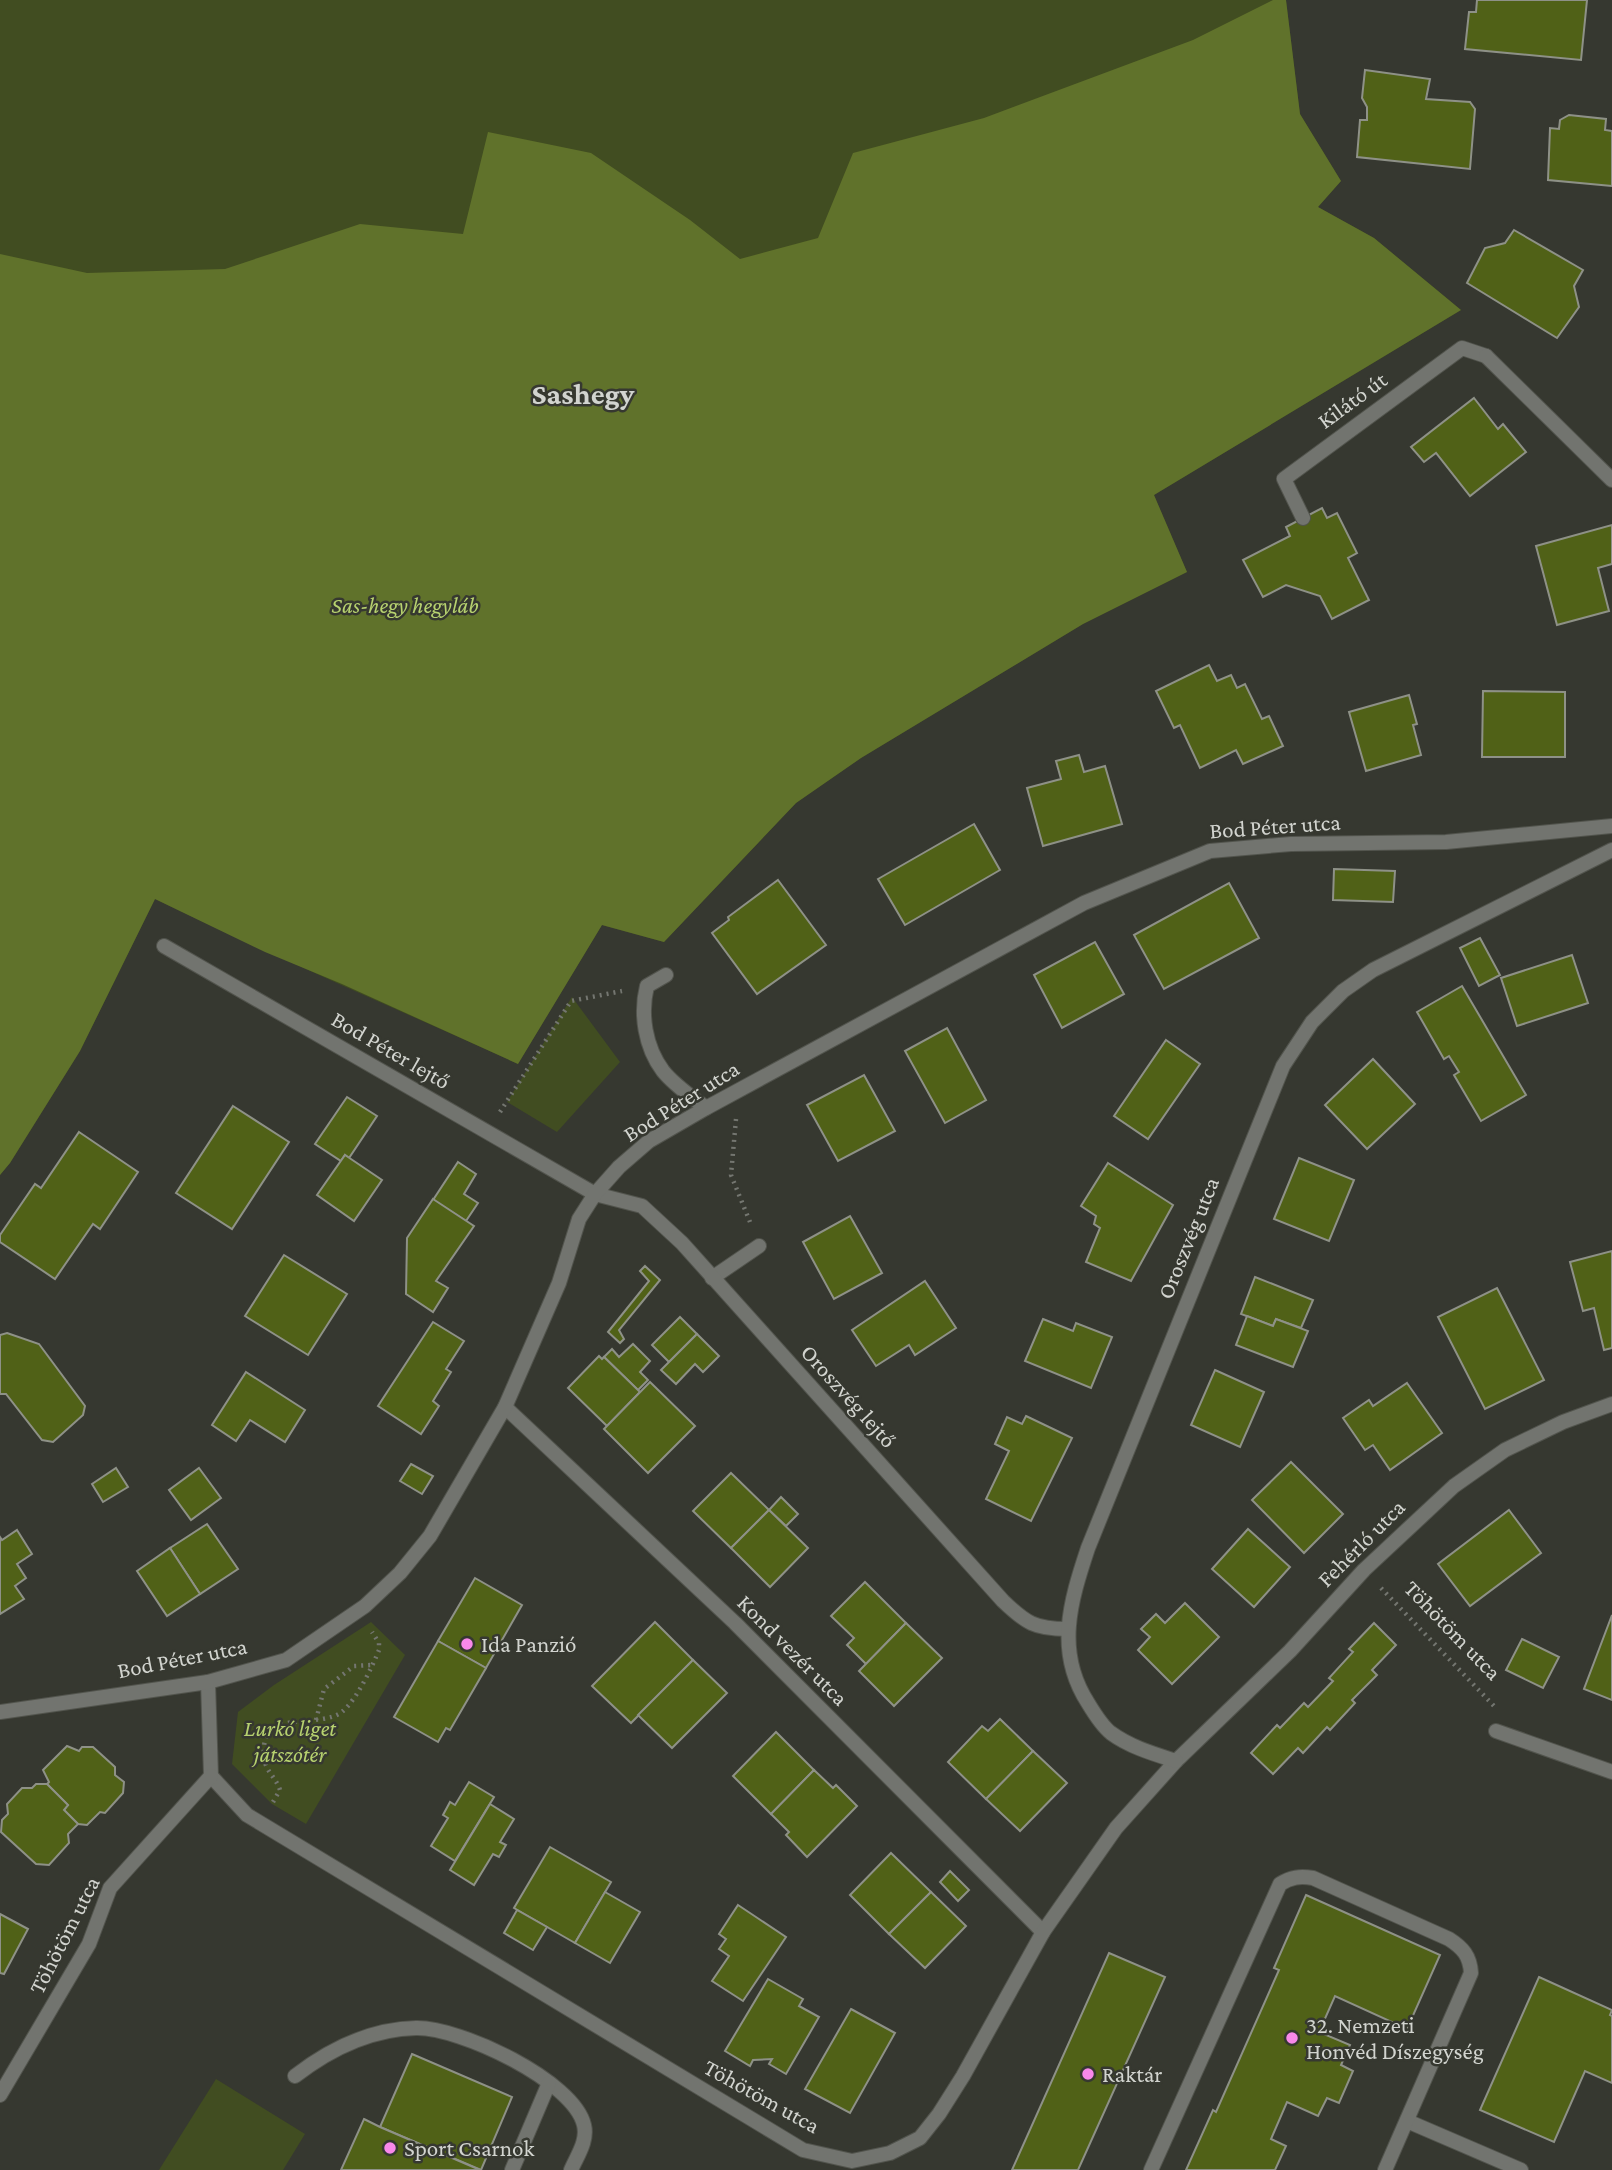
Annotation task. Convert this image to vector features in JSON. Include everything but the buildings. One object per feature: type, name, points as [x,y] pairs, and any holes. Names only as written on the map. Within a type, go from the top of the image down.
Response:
[{"type":"street","name":"Kilátó út","points":[[1303,518],[1284,479],[1462,348],[1486,356],[1612,480]]},
{"type":"street","name":"Bod Péter utca","points":[[0,1712],[208,1682],[286,1660],[365,1606],[400,1573],[430,1536],[505,1407],[559,1283],[579,1219],[595,1194],[649,1141],[706,1108],[1084,903],[1210,851],[1291,844],[1446,842],[1612,826]]},
{"type":"street","name":"Oroszvég utca","points":[[1176,1761],[1140,1749],[1109,1732],[1079,1690],[1069,1656],[1067,1629],[1077,1581],[1088,1548],[1283,1066],[1312,1022],[1343,991],[1373,970],[1612,850]]},
{"type":"street","name":"Bod Péter lejtő","points":[[164,946],[595,1194]]},
{"type":"street","points":[[666,975],[647,986],[643,1003],[648,1042],[664,1072],[706,1108]]},
{"type":"street","name":"Oroszvég lejtő","points":[[595,1194],[642,1206],[682,1243],[1022,1620],[1037,1627],[1067,1629]]},
{"type":"street","points":[[712,1278],[759,1246]]},
{"type":"street","name":"Fehérló utca","points":[[1176,1761],[1290,1651],[1364,1570],[1454,1486],[1505,1450],[1563,1422],[1612,1404]]},
{"type":"street","name":"Kond vezér utca","points":[[505,1407],[735,1623],[1043,1932]]},
{"type":"street","points":[[208,1682],[211,1776]]},
{"type":"street","points":[[1496,1731],[1612,1772]]},
{"type":"street","name":"Töhötöm utca","points":[[0,2095],[89,1944],[110,1888],[211,1776],[247,1815],[260,1825],[803,2150],[852,2161],[890,2153],[920,2138],[939,2114],[1043,1932],[1116,1828],[1176,1761]]},
{"type":"street","points":[[1151,2170],[1280,1884],[1302,1876],[1313,1878],[1449,1939],[1465,1951],[1470,1963],[1471,1973],[1385,2170]]},
{"type":"street","points":[[295,2076],[320,2057],[345,2044],[385,2032],[429,2028],[456,2035],[486,2047],[549,2083],[573,2102],[581,2113],[586,2137],[571,2170]]},
{"type":"street","points":[[512,2170],[549,2083]]},
{"type":"street","points":[[1407,2121],[1521,2170]]},
{"type":"path","points":[[488,1132],[571,1001],[647,986]]},
{"type":"path","points":[[739,1090],[731,1175],[759,1246]]},
{"type":"path","name":"Töhötöm utca","points":[[1364,1570],[1494,1706],[1496,1731]]},
{"type":"path","points":[[260,1825],[280,1790],[265,1762],[265,1742],[268,1735],[291,1720],[328,1719],[342,1712],[350,1704],[379,1650],[376,1637]]},
{"type":"path","points":[[316,1720],[324,1689],[354,1666],[372,1665]]},
{"type":"green space","name":"Sas-hegy hegyláb","points":[[0,0],[1286,0],[1300,114],[1341,181],[1318,207],[1374,238],[1461,310],[1154,495],[1187,572],[1083,624],[861,758],[796,803],[664,942],[602,925],[518,1064],[155,899],[80,1051],[0,1175]]},
{"type":"green space","name":"Sas-hegy hegyláb","points":[[1273,0],[1286,0],[1300,114],[1341,181],[1318,207],[1374,238],[1461,310],[1154,495],[1187,572],[1083,624],[861,758],[796,803],[664,942],[602,925],[518,1064],[265,952],[155,899],[80,1051],[0,1175],[0,254],[87,273],[225,269],[360,224],[463,234],[488,132],[591,153],[690,220],[740,259],[818,238],[853,153],[984,118],[1193,40]]},
{"type":"green space","points":[[572,997],[620,1062],[557,1132],[507,1102]]},
{"type":"green space","name":"Lurkó liget játszótér","points":[[371,1622],[405,1655],[306,1824],[272,1804],[232,1764],[238,1712],[274,1685]]},
{"type":"green space","points":[[216,2079],[305,2134],[283,2170],[159,2170]]},
{"type":"place","name":"Ida Panzió","points":[[467,1644]]},
{"type":"place","name":"32. Nemzeti Honvéd Díszegység","points":[[1292,2038]]},
{"type":"place","name":"Raktár","points":[[1088,2074]]},
{"type":"place","name":"Sport Csarnok","points":[[390,2148]]},
{"type":"district","name":"Sashegy","points":[[583,393]]}]
